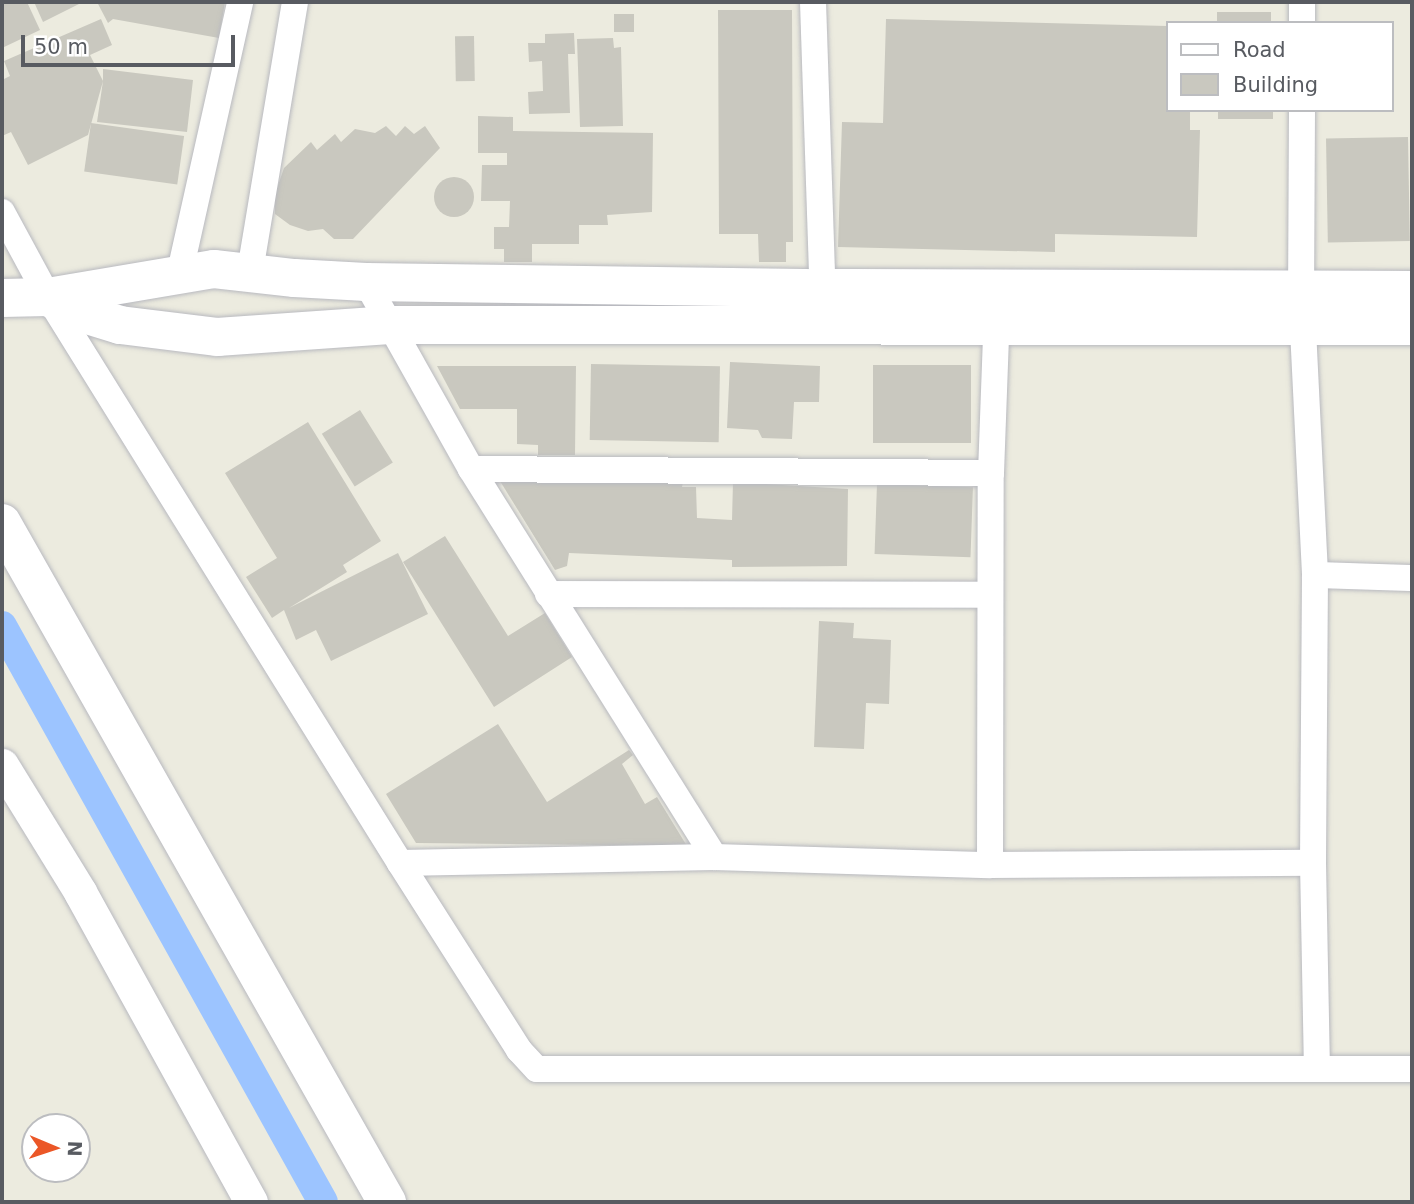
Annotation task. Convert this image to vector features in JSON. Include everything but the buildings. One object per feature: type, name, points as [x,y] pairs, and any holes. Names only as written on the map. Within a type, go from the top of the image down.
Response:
[{"type":"main road","points":[[2,298],[48,298],[215,269],[294,278],[366,282],[822,288],[997,307],[1302,307],[1412,290]]},
{"type":"main road","points":[[48,298],[78,312],[120,325],[218,337],[389,325],[824,326],[997,307]]},
{"type":"main road","points":[[1302,307],[1412,326]]},
{"type":"main road","points":[[2,523],[387,1202]]},
{"type":"street","points":[[179,276],[240,2]]},
{"type":"street","points":[[250,271],[295,2]]},
{"type":"street","points":[[813,2],[824,326]]},
{"type":"street","points":[[1302,2],[1302,21]]},
{"type":"street","points":[[1302,112],[1302,307],[1315,575],[1313,863],[1317,1068]]},
{"type":"street","points":[[2,212],[48,298],[400,863],[519,1050],[537,1069],[1412,1069]]},
{"type":"street","points":[[366,282],[471,469],[714,857]]},
{"type":"street","points":[[990,865],[991,473],[997,307]]},
{"type":"street","points":[[471,469],[991,473]]},
{"type":"street","points":[[1315,575],[1412,578]]},
{"type":"street","points":[[548,594],[990,595]]},
{"type":"street","points":[[2,765],[80,892],[251,1202]]},
{"type":"street","points":[[400,863],[714,857],[990,865],[1313,863]]},
{"type":"waterway","points":[[2,626],[323,1202]]}]
